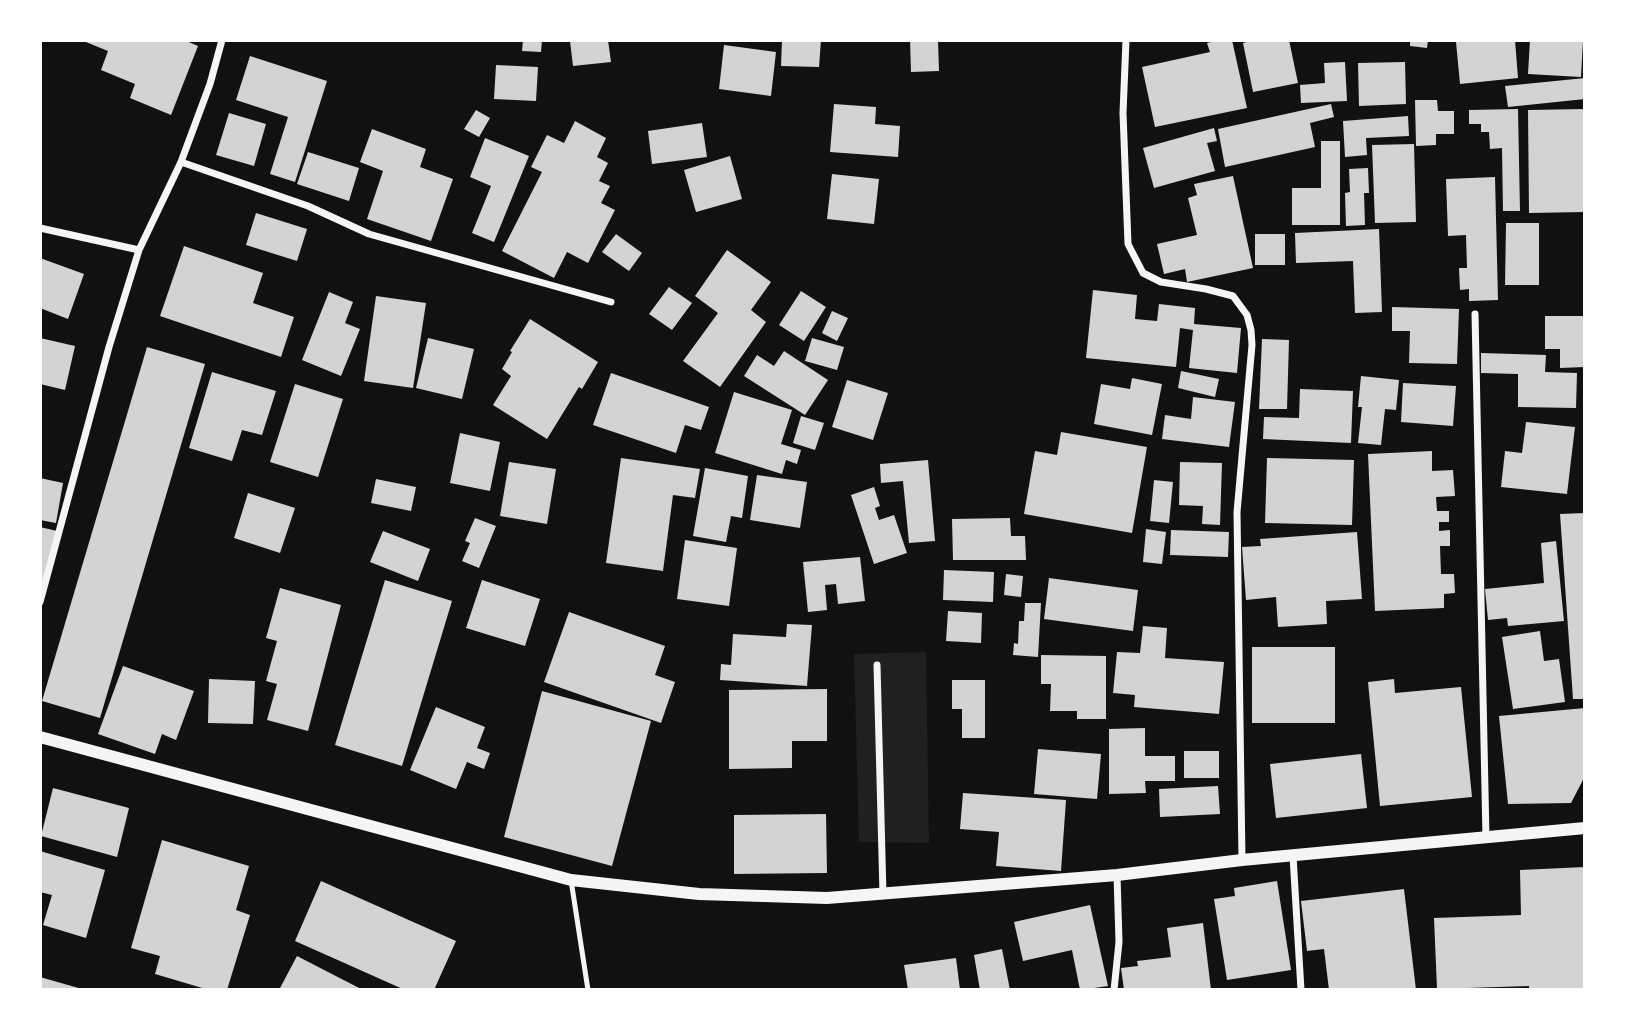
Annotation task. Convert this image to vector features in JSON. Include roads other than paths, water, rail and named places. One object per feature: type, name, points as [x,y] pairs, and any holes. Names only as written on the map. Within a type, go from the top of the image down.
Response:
[{"type":"street","points":[[40,602],[109,347],[139,250],[181,163],[210,84],[222,40]]},
{"type":"street","points":[[1126,40],[1124,113],[1128,244],[1143,273],[1161,282],[1233,296],[1247,315],[1251,330],[1252,345],[1237,512],[1242,860]]},
{"type":"street","points":[[181,163],[308,206],[369,234],[611,302]]},
{"type":"street","points":[[40,228],[139,250]]},
{"type":"street","points":[[1475,314],[1486,838]]},
{"type":"street","points":[[877,664],[883,894]]},
{"type":"street","points":[[40,737],[571,880],[699,894],[827,898],[883,894],[1117,875],[1242,860],[1585,828]]},
{"type":"street","points":[[1293,856],[1301,990]]},
{"type":"street","points":[[1114,990],[1119,942],[1117,875]]},
{"type":"lane","points":[[571,880],[589,990]]}]
